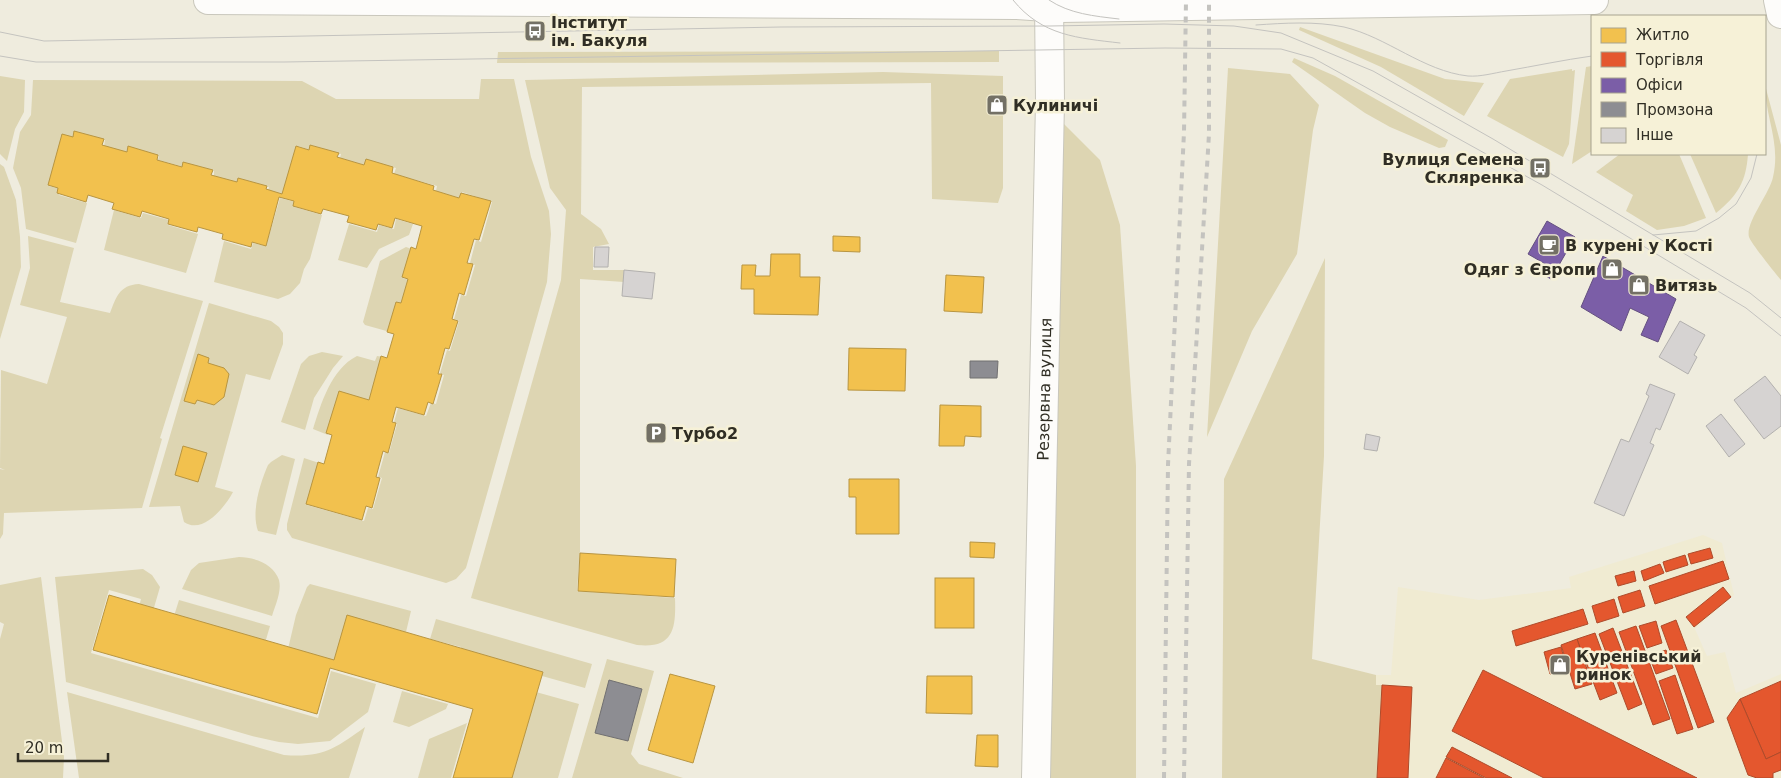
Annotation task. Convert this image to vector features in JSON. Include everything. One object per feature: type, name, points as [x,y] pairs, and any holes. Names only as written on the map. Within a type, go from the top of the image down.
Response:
[{"type":"main road","points":[[208,0],[264,2],[949,2],[1053,5],[1594,0]]},
{"type":"main road","points":[[1778,0],[1781,14]]},
{"type":"main road","name":"Резервна вулиця","points":[[1036,778],[1053,5]]},
{"type":"shaded area","points":[[1300,27],[1445,79],[1484,83],[1464,116],[1381,67],[1299,30]]},
{"type":"shaded area","points":[[999,51],[999,62],[497,63],[498,52]]},
{"type":"shaded area","points":[[1294,58],[1335,76],[1448,140],[1445,147],[1439,148],[1390,127],[1365,113],[1292,62]]},
{"type":"shaded area","points":[[1591,66],[1591,152],[1572,164],[1586,67]]},
{"type":"shaded area","points":[[1228,68],[1290,74],[1319,105],[1313,130],[1297,254],[1252,331],[1207,437]]},
{"type":"shaded area","points":[[1572,69],[1572,71],[1575,70],[1569,144],[1563,157],[1487,116],[1510,79]]},
{"type":"shaded area","points":[[883,72],[1003,76],[1003,188],[998,203],[932,199],[931,83],[582,87],[581,214],[601,229],[609,244],[593,247],[593,270],[624,270],[624,282],[580,279],[580,552],[577,591],[675,598],[675,619],[666,640],[659,644],[637,645],[471,598],[561,280],[566,210],[550,188],[525,80]]},
{"type":"shaded area","points":[[0,76],[25,80],[24,112],[15,129],[7,161],[0,154]]},
{"type":"shaded area","points":[[481,79],[514,79],[531,157],[549,211],[551,234],[547,282],[466,568],[456,579],[446,583],[292,538],[287,530],[287,524],[304,458],[319,463],[307,505],[364,521],[368,508],[373,509],[382,478],[378,477],[385,452],[389,453],[397,424],[394,422],[398,408],[426,416],[431,403],[436,404],[444,375],[440,373],[447,350],[450,351],[459,321],[454,319],[461,295],[466,296],[475,265],[470,263],[476,240],[481,242],[492,202],[462,192],[460,198],[436,191],[437,186],[394,174],[396,168],[367,160],[365,165],[340,158],[341,154],[311,145],[310,150],[298,146],[284,195],[268,191],[269,187],[241,179],[239,183],[214,176],[214,170],[185,163],[184,167],[158,160],[159,156],[130,147],[128,154],[104,147],[105,140],[77,132],[75,138],[63,135],[49,186],[60,189],[59,195],[87,203],[76,243],[26,229],[21,188],[13,168],[20,132],[31,115],[33,80],[302,81],[336,99],[479,99]]},
{"type":"shaded area","points":[[1766,89],[1781,145],[1781,280],[1749,237],[1754,216],[1771,184],[1775,165],[1774,141],[1767,108]]},
{"type":"shaded area","points":[[1059,119],[1100,160],[1120,225],[1136,466],[1136,778],[1049,778]]},
{"type":"shaded area","points":[[1619,155],[1679,155],[1706,218],[1684,226],[1657,230],[1626,211],[1633,195],[1596,172]]},
{"type":"shaded area","points":[[1690,155],[1748,155],[1740,187],[1716,213]]},
{"type":"shaded area","points":[[0,164],[4,167],[16,200],[21,267],[0,339]]},
{"type":"shaded area","points":[[280,198],[296,202],[295,207],[322,215],[310,259],[304,269],[300,283],[290,294],[278,299],[214,282],[224,241],[251,249],[253,243],[266,246]]},
{"type":"shaded area","points":[[114,210],[141,218],[143,213],[169,220],[168,225],[198,234],[186,273],[104,250]]},
{"type":"shaded area","points":[[396,219],[413,224],[409,235],[379,249],[367,268],[338,260],[349,224],[377,232],[379,225],[394,229]]},
{"type":"shaded area","points":[[28,236],[74,248],[60,302],[110,313],[119,293],[127,287],[139,284],[203,301],[160,438],[162,439],[142,508],[4,513],[3,534],[0,539],[0,469],[5,470],[0,468],[1,370],[47,384],[67,317],[20,305],[30,268]]},
{"type":"shaded area","points":[[406,247],[412,249],[403,278],[409,280],[402,304],[390,332],[365,325],[363,322],[380,261]]},
{"type":"shaded area","points":[[1325,258],[1324,456],[1312,659],[1376,675],[1376,685],[1382,685],[1377,778],[1222,778],[1224,479]]},
{"type":"shaded area","points":[[209,303],[271,321],[283,333],[283,344],[270,380],[246,374],[215,487],[233,492],[225,505],[213,518],[199,525],[191,525],[184,522],[180,506],[149,507]]},
{"type":"shaded area","points":[[322,352],[343,356],[314,398],[305,430],[281,422],[301,364],[309,356]]},
{"type":"shaded area","points":[[357,356],[375,361],[377,356],[383,357],[370,400],[340,393],[328,435],[313,429],[328,388],[334,378],[340,369]]},
{"type":"shaded area","points":[[282,455],[295,459],[276,535],[258,531],[255,515],[259,489],[268,465]]},
{"type":"shaded area","name":"Куренівський ринок","points":[[1703,535],[1722,543],[1734,595],[1695,629],[1707,656],[1725,652],[1736,693],[1781,674],[1781,778],[1376,778],[1376,675],[1391,675],[1398,587],[1479,600],[1571,588],[1569,577]]},
{"type":"shaded area","points":[[239,557],[263,562],[276,574],[280,589],[272,616],[182,589],[191,570],[199,563]]},
{"type":"shaded area","points":[[143,569],[152,575],[160,587],[153,611],[139,607],[141,599],[109,590],[91,653],[318,718],[331,671],[376,684],[368,712],[330,741],[298,744],[252,736],[66,682],[55,577]]},
{"type":"shaded area","points":[[41,577],[64,757],[63,778],[0,778],[0,639],[4,624],[0,622],[0,585]]},
{"type":"shaded area","points":[[310,584],[411,611],[406,632],[347,616],[334,663],[288,649],[296,615]]},
{"type":"shaded area","points":[[179,600],[270,626],[265,643],[174,616]]},
{"type":"shaded area","points":[[436,619],[592,664],[585,688],[460,653],[461,647],[430,639]]},
{"type":"shaded area","points":[[607,659],[654,671],[631,754],[639,764],[683,778],[572,778]]},
{"type":"shaded area","points":[[402,691],[448,704],[446,709],[409,727],[393,722]]},
{"type":"shaded area","points":[[67,692],[284,755],[309,755],[328,750],[346,741],[365,727],[349,778],[79,778]]},
{"type":"shaded area","points":[[536,692],[579,704],[558,778],[511,778]]},
{"type":"shaded area","points":[[467,723],[451,778],[418,778],[429,739]]},
{"type":"building: Житло","points":[[74,131],[104,139],[102,145],[127,152],[128,146],[158,155],[157,160],[182,167],[183,162],[213,170],[211,175],[237,182],[238,178],[267,186],[266,189],[282,194],[296,146],[309,150],[310,145],[339,153],[337,157],[364,165],[366,159],[393,167],[392,173],[434,186],[433,190],[459,198],[461,193],[491,201],[479,240],[474,239],[467,263],[473,264],[464,295],[459,293],[452,319],[458,321],[449,349],[445,348],[438,374],[442,374],[433,404],[428,402],[424,415],[396,407],[392,422],[396,423],[388,453],[383,451],[376,477],[380,478],[372,508],[366,506],[362,520],[306,504],[318,462],[324,464],[332,435],[326,433],[339,391],[369,400],[381,356],[387,358],[394,334],[387,332],[396,302],[401,303],[408,279],[402,277],[411,247],[416,249],[422,226],[395,218],[392,228],[378,224],[376,230],[347,222],[349,216],[323,209],[321,214],[293,206],[294,201],[279,197],[266,246],[252,242],[251,247],[222,239],[223,234],[198,227],[197,232],[168,224],[169,219],[142,211],[140,217],[112,209],[114,203],[88,195],[86,202],[57,193],[58,188],[48,185],[62,134],[73,137]]},
{"type":"building: Житло","points":[[833,236],[860,237],[860,252],[833,251]]},
{"type":"building: Житло","points":[[771,254],[800,254],[800,277],[820,277],[818,315],[754,314],[754,289],[741,289],[742,265],[756,265],[755,276],[770,276]]},
{"type":"building: Житло","points":[[946,275],[984,277],[982,313],[944,311]]},
{"type":"building: Житло","points":[[849,348],[906,349],[905,391],[848,390]]},
{"type":"building: Житло","points":[[198,354],[209,358],[208,363],[224,368],[229,374],[224,397],[214,405],[197,400],[195,404],[184,401]]},
{"type":"building: Житло","points":[[940,405],[981,406],[981,437],[965,436],[964,446],[939,446]]},
{"type":"building: Житло","points":[[183,446],[207,453],[198,482],[175,475]]},
{"type":"building: Житло","points":[[849,479],[899,479],[899,534],[856,534],[856,497],[849,497]]},
{"type":"building: Житло","points":[[970,542],[995,543],[994,558],[970,557]]},
{"type":"building: Житло","points":[[580,553],[676,559],[674,597],[578,591]]},
{"type":"building: Житло","points":[[935,578],[974,578],[974,628],[935,628]]},
{"type":"building: Житло","points":[[109,595],[334,660],[347,615],[543,672],[512,778],[453,778],[473,709],[330,668],[317,714],[93,650]]},
{"type":"building: Житло","points":[[670,674],[715,686],[693,763],[648,750]]},
{"type":"building: Житло","points":[[927,676],[972,676],[972,714],[926,713]]},
{"type":"building: Житло","points":[[977,735],[998,735],[998,767],[975,766]]},
{"type":"building: Торгівля","points":[[1710,548],[1713,558],[1691,564],[1688,554]]},
{"type":"building: Торгівля","points":[[1685,555],[1688,565],[1666,572],[1663,562]]},
{"type":"building: Торгівля","points":[[1723,561],[1729,579],[1655,604],[1649,586]]},
{"type":"building: Торгівля","points":[[1660,564],[1664,573],[1644,581],[1641,571]]},
{"type":"building: Торгівля","points":[[1634,571],[1636,581],[1618,586],[1615,576]]},
{"type":"building: Торгівля","points":[[1723,587],[1731,597],[1694,627],[1686,617]]},
{"type":"building: Торгівля","points":[[1640,590],[1645,606],[1623,613],[1618,597]]},
{"type":"building: Торгівля","points":[[1614,599],[1619,616],[1597,623],[1592,606]]},
{"type":"building: Торгівля","points":[[1583,609],[1588,624],[1516,646],[1512,631]]},
{"type":"building: Торгівля","points":[[1676,620],[1714,722],[1698,728],[1661,626]]},
{"type":"building: Торгівля","points":[[1656,621],[1662,643],[1647,648],[1639,626]]},
{"type":"building: Торгівля","points":[[1636,626],[1670,719],[1653,725],[1619,632]]},
{"type":"building: Торгівля","points":[[1613,628],[1642,704],[1628,710],[1599,634]]},
{"type":"building: Торгівля","points":[[1595,633],[1617,693],[1600,700],[1577,639]]},
{"type":"building: Торгівля","points":[[1577,639],[1592,684],[1575,689],[1561,645]]},
{"type":"building: Торгівля","points":[[1561,647],[1567,669],[1550,674],[1544,652]]},
{"type":"building: Торгівля","points":[[1666,650],[1673,668],[1656,674],[1649,656]]},
{"type":"building: Торгівля","points":[[1483,670],[1697,778],[1544,778],[1452,731]]},
{"type":"building: Торгівля","points":[[1675,675],[1693,729],[1677,734],[1659,681]]},
{"type":"building: Торгівля","points":[[1781,681],[1781,752],[1766,759],[1740,699]]},
{"type":"building: Торгівля","points":[[1382,685],[1412,687],[1408,778],[1377,778]]},
{"type":"building: Торгівля","points":[[1740,699],[1766,759],[1781,752],[1781,770],[1773,773],[1773,778],[1757,778],[1748,775],[1727,718]]},
{"type":"building: Торгівля","points":[[1452,747],[1512,778],[1486,778],[1446,757]]},
{"type":"building: Торгівля","points":[[1446,758],[1484,778],[1436,778]]},
{"type":"building: Офіси","points":[[1547,221],[1575,237],[1551,279],[1542,274],[1547,265],[1528,254]]},
{"type":"building: Офіси","points":[[1603,256],[1676,299],[1658,342],[1641,335],[1649,317],[1630,308],[1621,331],[1581,307]]},
{"type":"building: Промзона","points":[[970,361],[998,361],[997,378],[970,378]]},
{"type":"building: Промзона","points":[[609,680],[642,689],[628,741],[595,733]]},
{"type":"building: Інше","points":[[595,247],[609,247],[608,267],[594,267]]},
{"type":"building: Інше","points":[[624,270],[655,273],[652,299],[622,296]]},
{"type":"building: Інше","points":[[1680,321],[1705,335],[1694,355],[1697,357],[1688,374],[1659,357]]},
{"type":"building: Інше","points":[[1765,376],[1781,396],[1781,426],[1764,439],[1734,400]]},
{"type":"building: Інше","points":[[1650,384],[1675,394],[1660,430],[1656,428],[1650,443],[1654,445],[1624,516],[1594,503],[1621,439],[1629,442],[1649,396],[1646,394]]},
{"type":"building: Інше","points":[[1721,414],[1745,444],[1729,457],[1706,426]]},
{"type":"building: Інше","points":[[1366,434],[1380,437],[1377,451],[1364,449]]},
{"type":"tram line","points":[[1013,0],[1024,12],[1049,28],[1075,37],[1120,43]]},
{"type":"tram line","points":[[1049,0],[1074,11],[1119,19]]},
{"type":"tram line","points":[[1256,25],[1311,23],[1344,27],[1375,38],[1436,68],[1468,76],[1487,75],[1591,56]]},
{"type":"tram line","points":[[0,32],[44,41],[781,27],[1164,24],[1234,26],[1281,33],[1373,71],[1493,139],[1750,293],[1781,318]]},
{"type":"tram line","points":[[0,56],[36,62],[284,62],[1165,48],[1281,49],[1313,58],[1542,185],[1746,308],[1781,336]]},
{"type":"tram line","points":[[1653,235],[1696,231],[1719,218],[1736,204],[1751,178],[1757,155]]},
{"type":"railway","points":[[1164,778],[1168,465],[1184,132],[1186,0]]},
{"type":"railway","points":[[1184,778],[1189,464],[1209,134],[1209,0]]},
{"type":"place","name":"Інститут ім. Бакуля","points":[[535,31]]},
{"type":"place","name":"Кулиничі","points":[[997,105]]},
{"type":"place","name":"Вулиця Семена Скляренка","points":[[1540,168]]},
{"type":"place","name":"В курені у Кості","points":[[1549,245]]},
{"type":"place","name":"Одяг з Європи","points":[[1612,269]]},
{"type":"place","name":"Витязь","points":[[1639,285]]},
{"type":"place","name":"Турбо2","points":[[656,433]]},
{"type":"place","name":"Куренівський ринок","points":[[1560,665]]}]
